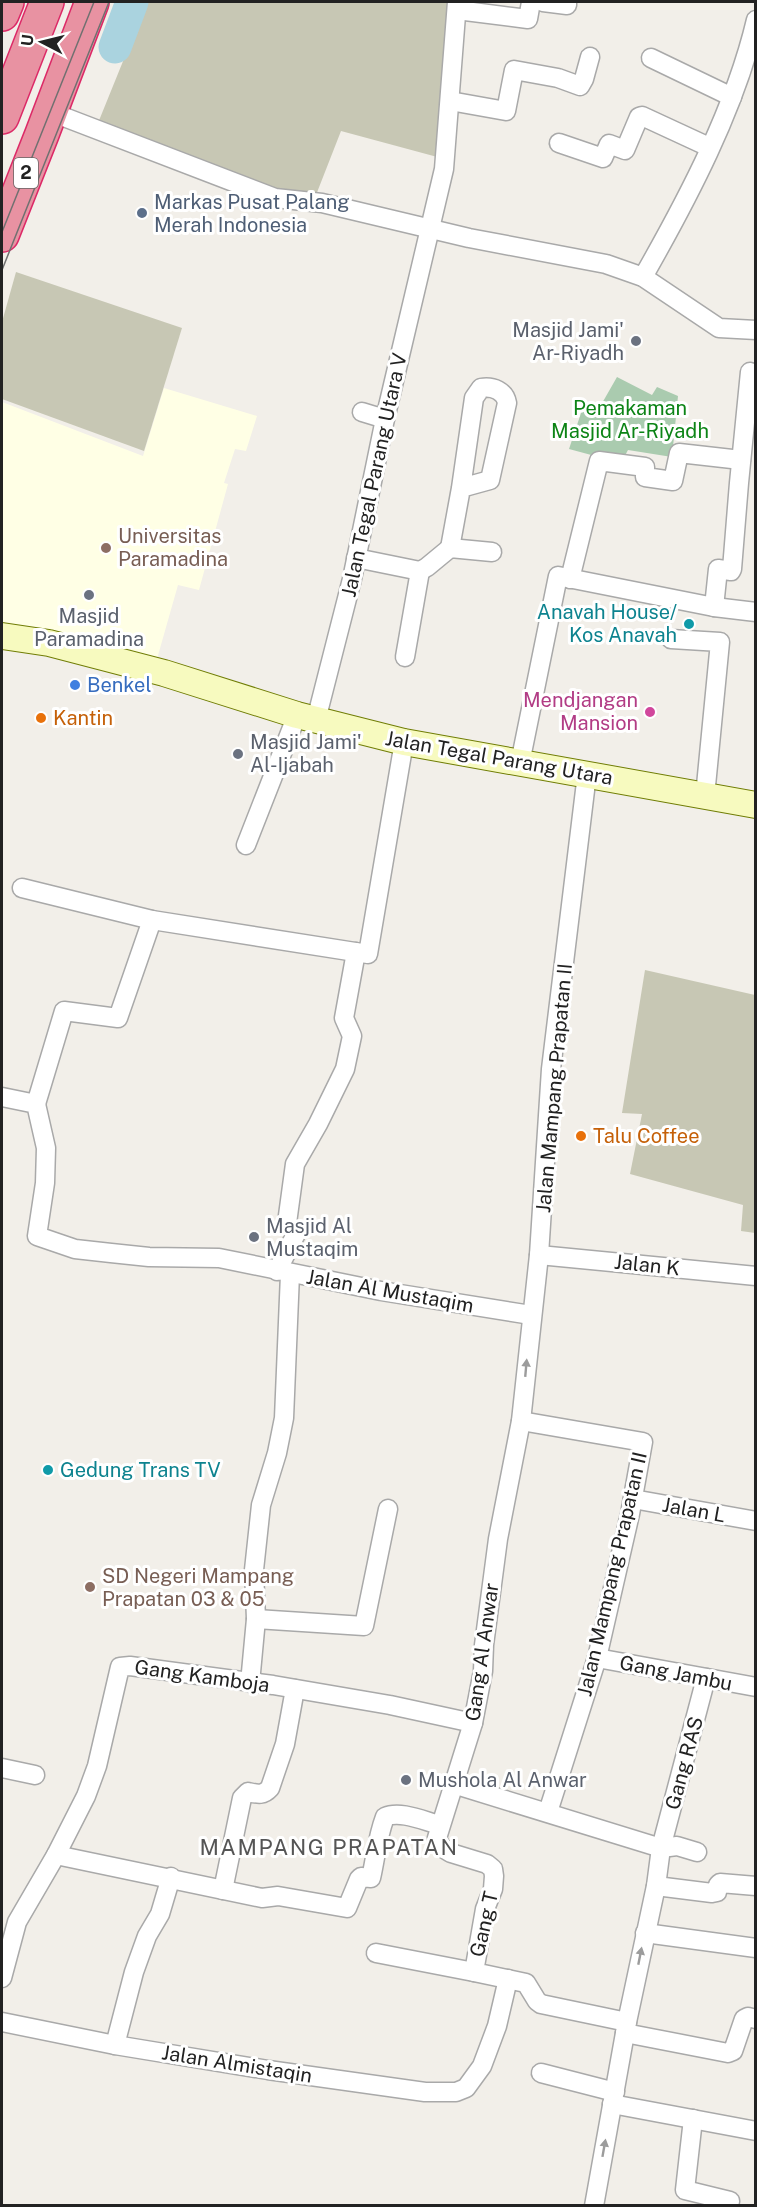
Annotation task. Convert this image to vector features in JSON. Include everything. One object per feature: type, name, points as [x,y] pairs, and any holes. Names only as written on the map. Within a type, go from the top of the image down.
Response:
[{"type":"highway","points":[[2,14],[7,2]]},
{"type":"highway","points":[[2,117],[47,2]]},
{"type":"highway","name":"2","points":[[2,235],[92,2]]},
{"type":"street","points":[[457,6],[528,19],[531,2]]},
{"type":"street","points":[[543,2],[567,5],[567,2]]},
{"type":"street","name":"Jalan Tegal Parang Utara V","points":[[246,845],[307,718],[356,558],[385,418],[444,169],[457,6]]},
{"type":"street","points":[[643,277],[676,220],[732,97],[753,41],[756,20]]},
{"type":"street","points":[[450,101],[506,111],[514,70],[558,78],[580,86],[590,57]]},
{"type":"street","points":[[651,58],[692,80],[732,97]]},
{"type":"street","points":[[51,112],[275,198],[322,203],[430,229],[606,264],[643,277],[719,328],[756,330]]},
{"type":"street","points":[[559,143],[603,158],[609,144],[625,150],[639,117],[642,116],[709,147]]},
{"type":"street","points":[[714,607],[718,570],[731,571],[732,569],[750,372]]},
{"type":"street","points":[[405,657],[420,571],[450,548],[474,398],[482,388],[488,387],[502,392],[507,403],[494,469],[490,480],[461,488]]},
{"type":"street","points":[[362,412],[385,418]]},
{"type":"street","points":[[570,579],[599,461],[645,467],[645,477],[673,481],[679,453],[741,460]]},
{"type":"street","points":[[450,548],[492,552]]},
{"type":"street","points":[[356,558],[420,571]]},
{"type":"street","points":[[520,763],[556,578],[560,576],[714,607],[756,612]]},
{"type":"street","name":"Jalan Tegal Parang Utara","points":[[2,636],[49,643],[141,667],[307,718],[404,742],[756,805]]},
{"type":"street","points":[[670,639],[720,642],[705,796]]},
{"type":"street","points":[[22,888],[152,920],[368,954],[404,742]]},
{"type":"street","name":"Jalan Mampang Prapatan II","points":[[548,1812],[597,1658],[633,1499],[643,1442],[521,1421],[539,1255],[551,1069],[587,774]]},
{"type":"street","points":[[2,1097],[36,1104],[64,1011],[118,1018],[152,920]]},
{"type":"street","points":[[250,1683],[256,1619],[254,1570],[261,1505],[284,1418],[283,1272],[296,1234],[287,1223],[295,1164],[345,1069],[352,1036],[344,1018],[356,952]]},
{"type":"street","name":"Jalan Al Mustaqim","points":[[36,1104],[46,1148],[45,1183],[37,1236],[75,1249],[149,1257],[219,1258],[283,1272],[531,1315]]},
{"type":"street","name":"Jalan K","points":[[539,1255],[756,1276]]},
{"type":"street","name":"Gang Al Anwar","points":[[453,1784],[473,1723],[483,1671],[484,1646],[498,1539],[521,1421]]},
{"type":"street","name":"Jalan L","points":[[633,1499],[756,1521]]},
{"type":"street","points":[[256,1619],[364,1626],[388,1509]]},
{"type":"street","name":"Gang Jambu","points":[[597,1658],[756,1687]]},
{"type":"street","name":"Gang Kamboja","points":[[2,1978],[17,1922],[56,1855],[86,1796],[97,1767],[120,1667],[130,1666],[295,1689],[390,1705],[473,1723]]},
{"type":"street","name":"Gang RAS","points":[[661,1848],[706,1678]]},
{"type":"street","points":[[223,1890],[242,1798],[248,1792],[265,1793],[270,1788],[285,1744],[295,1689]]},
{"type":"street","points":[[2,1768],[35,1775]]},
{"type":"street","points":[[56,1855],[171,1877],[262,1898],[278,1896],[348,1908],[359,1879],[361,1877],[371,1878],[378,1848],[376,1842],[384,1817],[390,1814],[398,1815],[440,1825],[453,1784],[661,1848],[677,1846],[697,1852]]},
{"type":"street","name":"Gang T","points":[[440,1825],[437,1838],[441,1847],[451,1853],[487,1864],[493,1869],[493,1888],[485,1909],[474,1972],[526,1983],[541,2004],[728,2053],[733,2051],[744,2019],[748,2017],[756,2019]]},
{"type":"street","points":[[594,2205],[626,2028],[656,1886],[661,1848]]},
{"type":"street","points":[[115,2044],[134,1972],[147,1936],[160,1914],[171,1877]]},
{"type":"street","points":[[656,1886],[712,1893],[717,1892],[720,1883],[756,1886]]},
{"type":"street","points":[[645,1933],[756,1948]]},
{"type":"street","points":[[376,1953],[474,1972]]},
{"type":"street","name":"Jalan Almistaqin","points":[[2,2022],[268,2070],[425,2092],[456,2092],[466,2088],[482,2066],[491,2043],[508,1979]]},
{"type":"street","points":[[541,2073],[614,2098],[693,2119],[756,2131]]},
{"type":"street","points":[[693,2119],[685,2190],[730,2201]]},
{"type":"shaded area","points":[[147,2],[448,2],[441,158],[341,131],[316,195],[270,190],[98,123]]},
{"type":"shaded area","points":[[16,272],[182,328],[144,451],[2,399],[2,322]]},
{"type":"shaded area","name":"Universitas Paramadina","points":[[164,388],[257,416],[246,451],[235,449],[224,483],[228,484],[199,590],[178,585],[153,673],[2,632],[2,402],[143,456]]},
{"type":"shaded area","points":[[645,970],[755,995],[755,1233],[741,1231],[743,1205],[630,1174],[642,1114],[622,1113]]},
{"type":"green space","name":"Pemakaman Masjid Ar-Riyadh","points":[[617,377],[652,395],[657,387],[678,396],[672,457],[628,450],[621,463],[569,449],[584,404],[601,405]]},
{"type":"waterway","points":[[115,47],[132,2]]},
{"type":"tram line","points":[[2,232],[94,2]]},
{"type":"tram line","points":[[2,270],[109,2]]},
{"type":"place","name":"Markas Pusat Palang Merah Indonesia","points":[[142,213]]},
{"type":"place","name":"Masjid Jami' Ar-Riyadh","points":[[636,341]]},
{"type":"place","name":"Universitas Paramadina","points":[[106,548]]},
{"type":"place","name":"Masjid Paramadina","points":[[89,595]]},
{"type":"place","name":"Anavah House/ Kos Anavah","points":[[689,624]]},
{"type":"place","name":"Benkel","points":[[75,685]]},
{"type":"place","name":"Mendjangan Mansion","points":[[650,712]]},
{"type":"place","name":"Kantin","points":[[41,718]]},
{"type":"place","name":"Masjid Jami' Al-Ijabah","points":[[238,754]]},
{"type":"place","name":"Talu Coffee","points":[[581,1136]]},
{"type":"place","name":"Masjid Al Mustaqim","points":[[254,1237]]},
{"type":"place","name":"Gedung Trans TV","points":[[48,1470]]},
{"type":"place","name":"SD Negeri Mampang Prapatan 03 & 05","points":[[90,1587]]},
{"type":"place","name":"Mushola Al Anwar","points":[[406,1780]]},
{"type":"district","name":"MAMPANG PRAPATAN","points":[[329,1847]]}]
